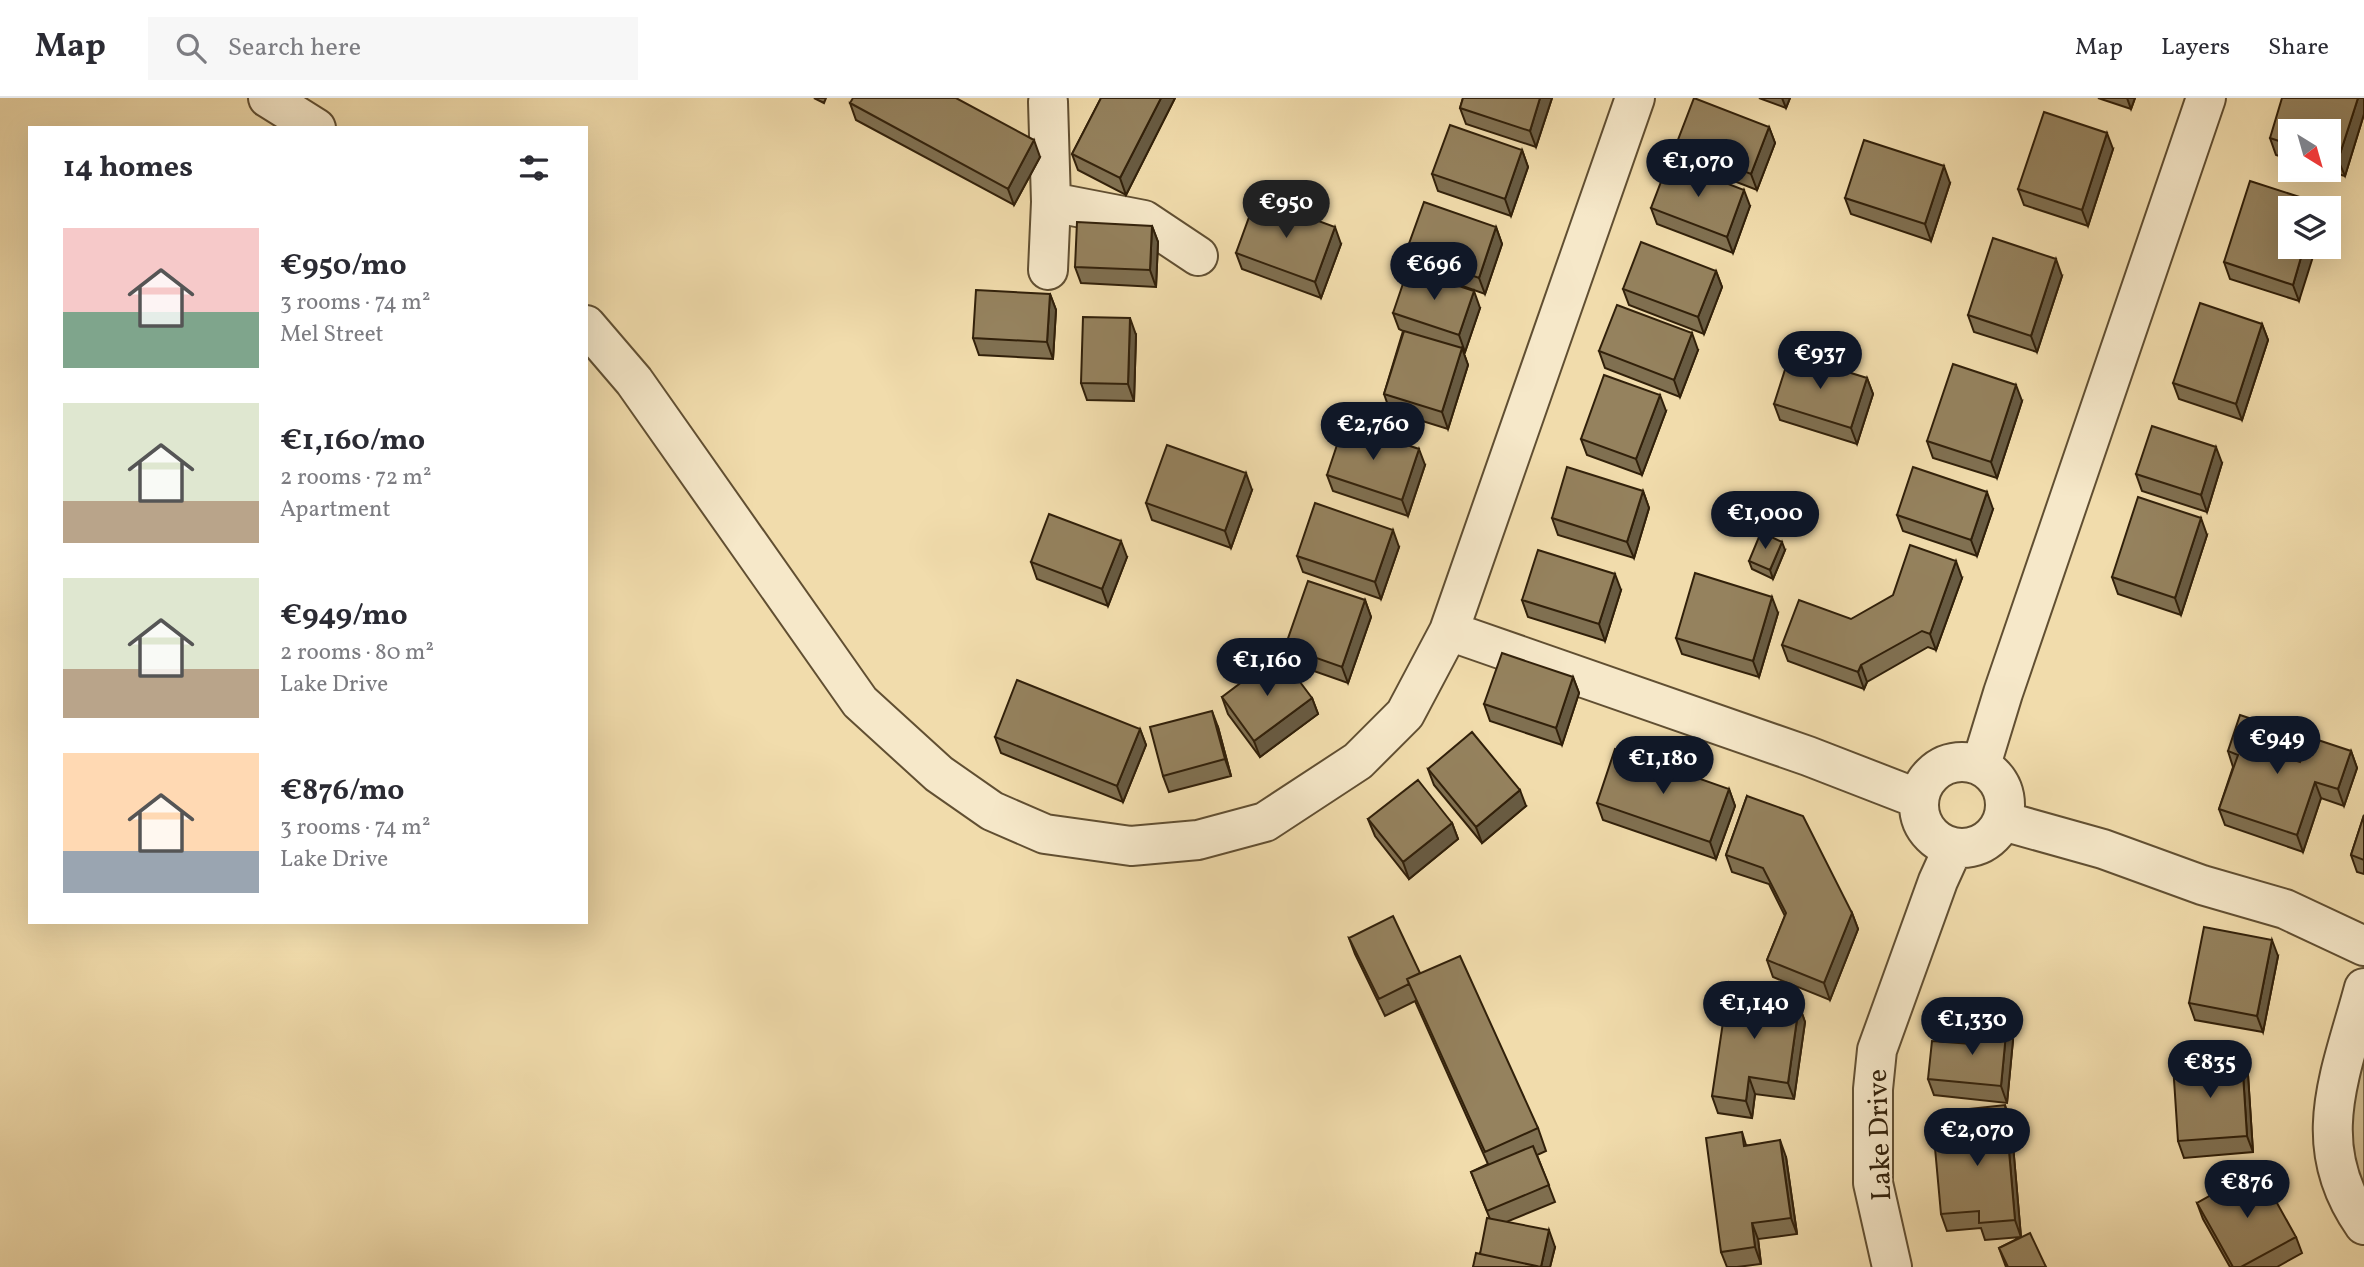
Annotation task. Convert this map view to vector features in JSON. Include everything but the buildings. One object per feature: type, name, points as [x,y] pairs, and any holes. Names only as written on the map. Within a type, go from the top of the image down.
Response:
[{"type":"street","points":[[268,98],[313,126]]},
{"type":"street","points":[[588,326],[634,381],[860,702],[964,793],[992,811],[1045,834],[1131,846],[1198,840],[1265,822],[1358,761],[1405,714],[1449,631],[1635,98]]},
{"type":"street","points":[[1980,765],[2206,98]]},
{"type":"street","points":[[1048,99],[1051,202],[1048,270]]},
{"type":"street","points":[[1051,202],[1144,220],[1198,256]]},
{"type":"street","points":[[1449,631],[1808,757],[1919,799]]},
{"type":"street","points":[[1966,762],[1980,765],[1994,775],[2003,788],[2006,804],[2003,821],[1995,834],[1983,844],[1969,849],[1952,848],[1938,842],[1926,831],[1920,817],[1919,799],[1924,784],[1933,772],[1951,763],[1966,762]]},
{"type":"street","points":[[2003,821],[2104,849],[2202,886],[2285,909],[2364,946]]},
{"type":"street","name":"Lake Drive","points":[[1892,1267],[1873,1183],[1872,1089],[1877,1050],[1952,848]]},
{"type":"street","points":[[2364,988],[2335,1100],[2331,1136],[2339,1180],[2364,1225]]},
{"type":"shaded area","points":[[2364,1062],[2364,1198],[2348,1164],[2351,1095]]}]
